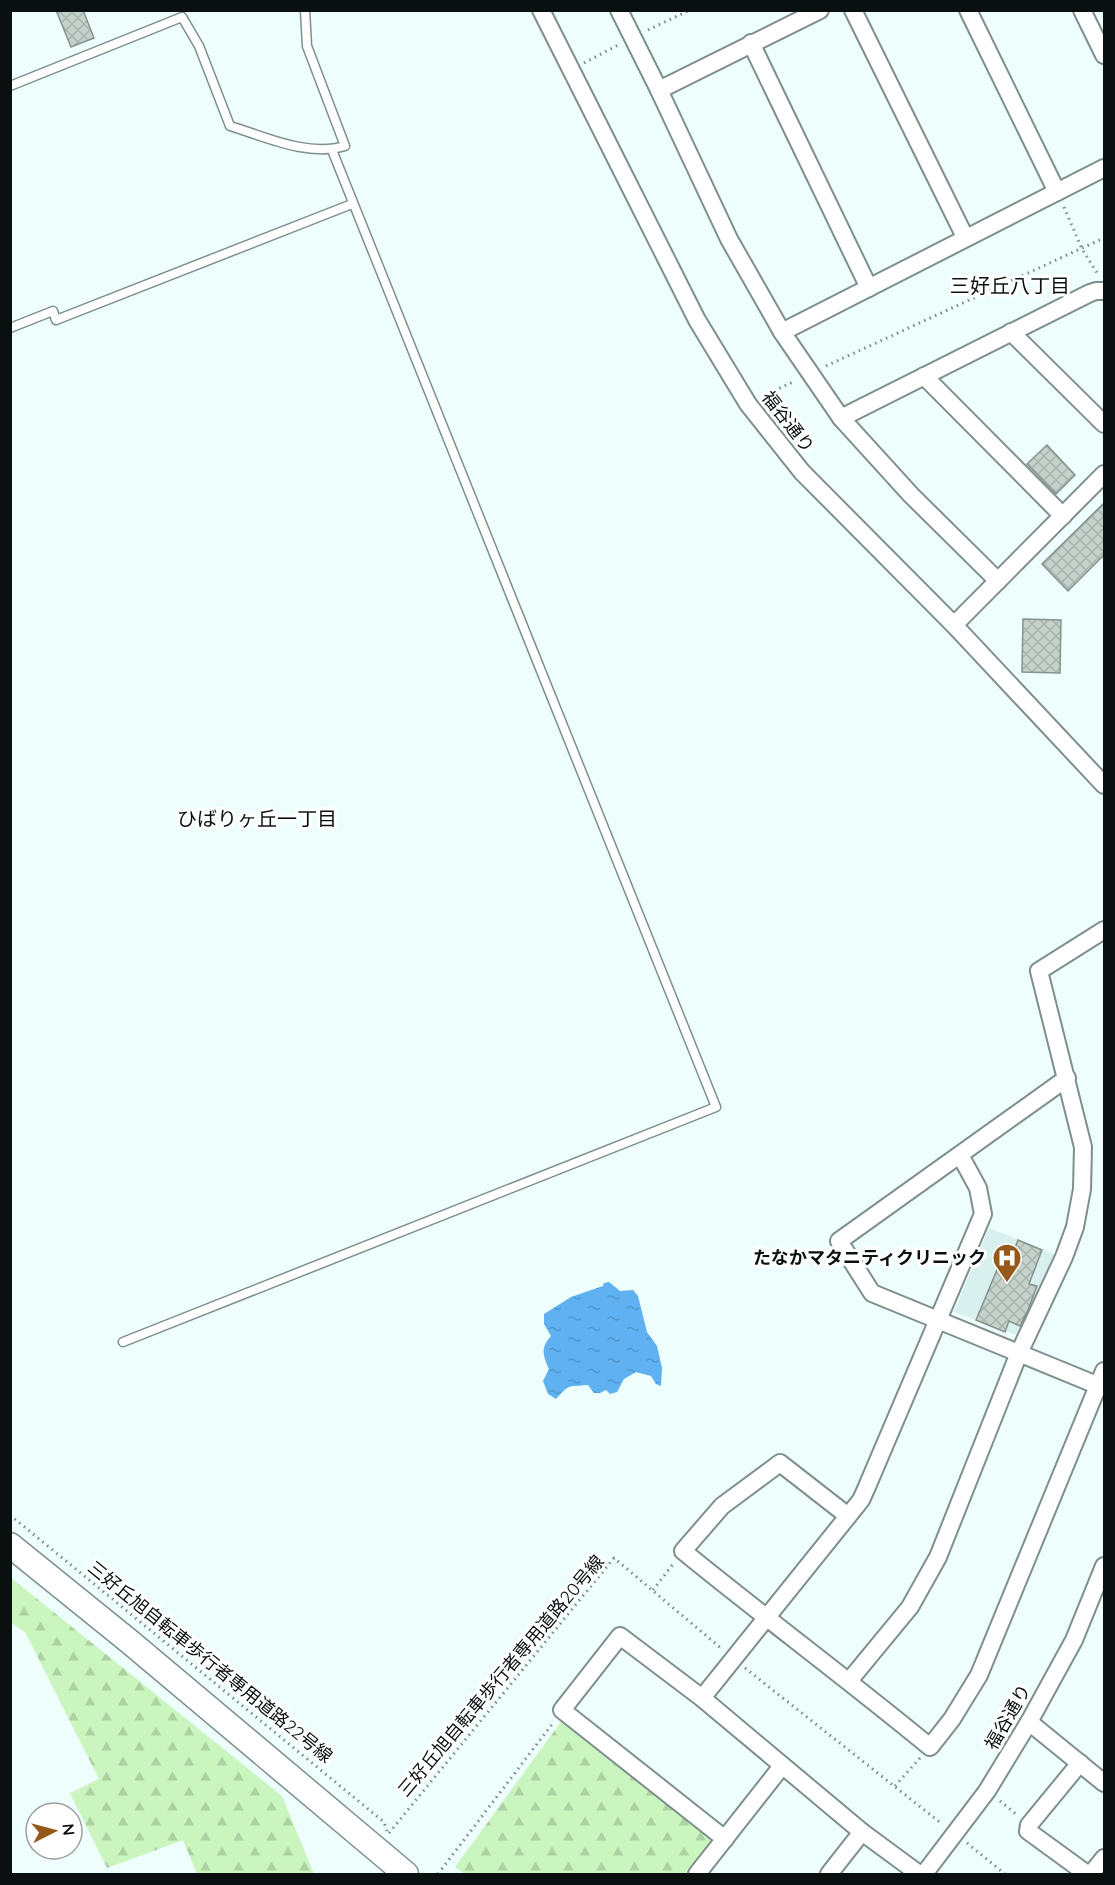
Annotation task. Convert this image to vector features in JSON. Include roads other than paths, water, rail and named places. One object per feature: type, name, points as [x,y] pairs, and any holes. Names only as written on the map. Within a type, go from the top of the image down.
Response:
[{"type":"street","name":"福谷通り","points":[[541,10],[697,320],[748,404],[802,472],[954,625],[1104,785]]},
{"type":"street","points":[[619,10],[729,239],[782,332],[841,418],[911,495],[998,581]]},
{"type":"street","points":[[659,90],[820,10]]},
{"type":"street","points":[[853,10],[965,237]]},
{"type":"street","points":[[968,10],[1057,192]]},
{"type":"street","points":[[1082,10],[1104,55]]},
{"type":"street","points":[[751,43],[869,288]]},
{"type":"street","points":[[782,332],[1104,168]]},
{"type":"street","points":[[841,418],[1090,293],[1103,291]]},
{"type":"street","points":[[1011,332],[1104,424]]},
{"type":"street","points":[[924,376],[1063,516]]},
{"type":"street","points":[[954,625],[1104,474]]},
{"type":"street","points":[[849,1681],[910,1607],[938,1557],[1019,1353],[1064,1257],[1075,1227],[1082,1189],[1083,1147],[1039,971],[1104,930]]},
{"type":"street","points":[[848,1516],[780,1463],[722,1506],[683,1551],[930,1747],[952,1719],[980,1675],[1102,1381],[1019,1353],[872,1293],[839,1241],[1067,1078]]},
{"type":"street","points":[[702,1698],[861,1500],[983,1214],[978,1188],[960,1155]]},
{"type":"street","points":[[10,1545],[130,1642],[399,1872]]},
{"type":"street","name":"福谷通り","points":[[924,1875],[987,1791],[1029,1722],[1074,1640],[1104,1566]]},
{"type":"street","points":[[725,1839],[562,1710],[621,1636],[702,1698],[862,1832],[919,1875]]},
{"type":"street","points":[[1029,1722],[1104,1783]]},
{"type":"street","points":[[1080,1763],[1029,1824],[1028,1831],[1089,1875],[1104,1858]]},
{"type":"street","points":[[698,1875],[782,1766]]},
{"type":"street","points":[[829,1875],[862,1832]]},
{"type":"lane","points":[[10,86],[182,17],[199,46],[230,126],[305,148],[332,150],[345,146],[307,46],[305,10]]},
{"type":"lane","points":[[123,1342],[716,1107],[332,150]]},
{"type":"lane","points":[[10,328],[53,311],[56,320],[352,204]]},
{"type":"water","points":[[609,1282],[620,1291],[633,1290],[638,1296],[647,1332],[657,1346],[662,1368],[661,1386],[656,1384],[651,1376],[636,1372],[624,1379],[617,1392],[610,1394],[606,1390],[594,1393],[588,1385],[573,1386],[564,1390],[556,1399],[548,1394],[543,1381],[549,1369],[544,1356],[544,1348],[551,1336],[544,1324],[544,1314],[571,1297]]},
{"type":"place","name":"たなかマタニティクリニック","points":[[1007,1284]]},
{"type":"district","name":"三好丘八丁目","points":[[1010,286]]},
{"type":"district","name":"ひばりヶ丘一丁目","points":[[257,819]]}]
